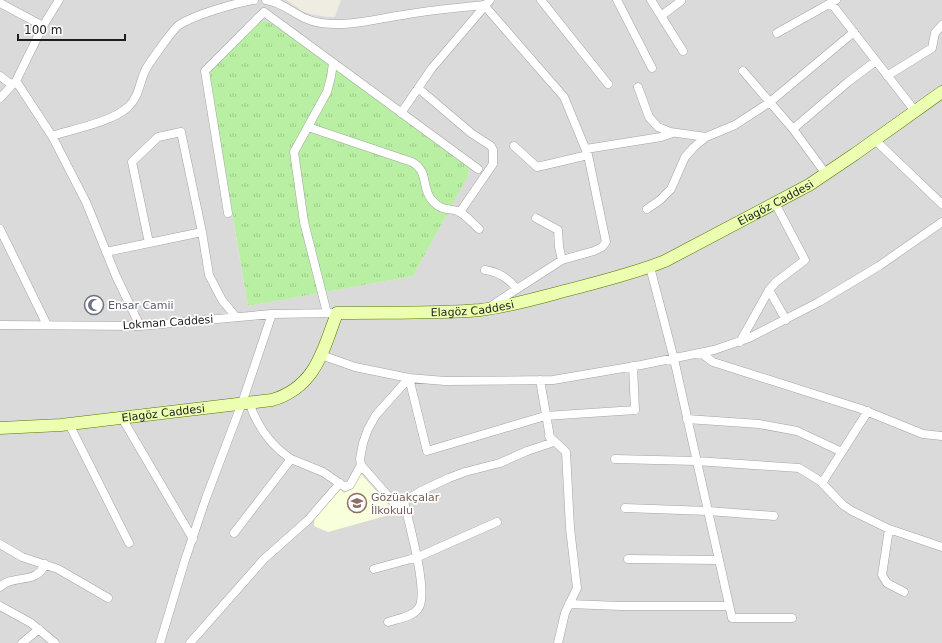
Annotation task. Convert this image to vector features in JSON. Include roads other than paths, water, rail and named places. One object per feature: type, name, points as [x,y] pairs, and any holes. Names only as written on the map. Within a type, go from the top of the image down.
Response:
[{"type":"street","points":[[0,98],[14,83],[43,26],[59,0]]},
{"type":"street","points":[[52,136],[119,114],[138,94],[142,78],[148,66],[178,26],[214,10],[254,0]]},
{"type":"street","points":[[266,0],[281,5],[306,19],[320,23],[332,24],[344,24],[487,2]]},
{"type":"street","points":[[541,0],[608,84]]},
{"type":"street","points":[[617,0],[652,68]]},
{"type":"street","points":[[651,0],[683,51]]},
{"type":"street","points":[[661,16],[681,1]]},
{"type":"street","points":[[777,33],[833,1],[854,32],[915,111]]},
{"type":"street","points":[[401,113],[432,68],[487,2]]},
{"type":"street","points":[[487,2],[564,97],[587,152],[606,242],[602,247],[594,251],[562,260],[489,308]]},
{"type":"street","points":[[0,3],[43,26]]},
{"type":"street","points":[[228,213],[205,71],[264,12],[478,169]]},
{"type":"street","points":[[887,76],[932,48],[935,33],[942,25]]},
{"type":"street","points":[[647,209],[660,200],[671,189],[685,158],[694,147],[706,137],[735,125],[770,102],[854,32]]},
{"type":"street","points":[[793,129],[848,82],[876,61]]},
{"type":"street","points":[[332,313],[304,222],[294,152],[327,92],[333,63]]},
{"type":"street","points":[[743,71],[793,129],[826,174]]},
{"type":"street","points":[[0,76],[14,83],[52,136],[86,202],[116,276],[140,326]]},
{"type":"street","points":[[638,87],[646,113],[651,121],[662,129],[706,137]]},
{"type":"street","points":[[418,88],[471,133],[491,146],[493,150],[493,164],[460,212]]},
{"type":"street","name":"Elagöz Caddesi","points":[[0,428],[69,424],[272,400],[294,390],[310,375],[321,355],[332,313],[460,311],[489,308],[532,301],[650,267],[665,261],[775,203],[826,174],[942,92]]},
{"type":"street","points":[[308,127],[412,162],[422,171],[428,194],[435,203],[445,210],[460,212],[480,229]]},
{"type":"street","points":[[149,243],[132,162],[158,137],[181,132],[210,275],[222,300],[236,317]]},
{"type":"street","points":[[514,146],[537,167],[587,152],[661,137],[676,132]]},
{"type":"street","points":[[875,140],[942,204]]},
{"type":"street","points":[[740,342],[769,290],[776,282],[805,260],[775,203]]},
{"type":"street","points":[[536,218],[558,230],[559,247],[562,260]]},
{"type":"street","points":[[321,355],[355,367],[409,378],[445,381],[540,380],[568,378],[674,359],[740,342],[786,320],[879,266],[942,222]]},
{"type":"street","points":[[0,229],[47,325]]},
{"type":"street","points":[[106,252],[202,232]]},
{"type":"street","points":[[650,267],[674,359],[732,618],[792,618]]},
{"type":"street","points":[[485,270],[503,276],[516,289]]},
{"type":"street","points":[[769,290],[786,320]]},
{"type":"street","name":"Lokman Caddesi","points":[[0,325],[140,326],[272,314],[332,313]]},
{"type":"street","points":[[160,643],[206,498],[246,403],[272,314]]},
{"type":"street","points":[[701,353],[713,362],[868,411],[923,434],[942,436]]},
{"type":"street","points":[[409,378],[427,451],[545,416],[635,410],[634,366]]},
{"type":"street","points":[[409,378],[376,415],[363,443],[360,459],[361,466],[397,506],[421,491],[449,478],[465,472],[500,463],[526,451],[551,443],[545,416],[540,380]]},
{"type":"street","points":[[246,403],[266,437],[291,459],[323,472],[345,486],[350,485],[361,466]]},
{"type":"street","points":[[822,483],[868,411]]},
{"type":"street","points":[[122,418],[193,539]]},
{"type":"street","points":[[687,419],[759,424],[797,431],[842,452]]},
{"type":"street","points":[[69,424],[129,543]]},
{"type":"street","points":[[549,436],[566,452],[570,535],[577,588],[565,613],[558,643]]},
{"type":"street","points":[[234,533],[291,459]]},
{"type":"street","points":[[615,460],[696,461],[799,468],[822,483],[847,508],[889,529],[942,546]]},
{"type":"street","points":[[190,643],[264,559],[308,520],[340,483]]},
{"type":"street","points":[[388,622],[413,614],[421,606],[422,599],[418,557],[404,502]]},
{"type":"street","points":[[626,508],[708,511],[774,516]]},
{"type":"street","points":[[374,569],[418,557],[496,522]]},
{"type":"street","points":[[889,529],[882,575],[887,583],[904,592]]},
{"type":"street","points":[[0,544],[22,557],[45,564],[66,574],[108,598]]},
{"type":"street","points":[[628,559],[718,560]]},
{"type":"street","points":[[0,587],[8,582],[36,576],[41,572],[45,564]]},
{"type":"street","points":[[569,604],[620,606],[729,606]]},
{"type":"street","points":[[0,606],[19,615],[39,629],[55,643]]},
{"type":"street","points":[[22,643],[39,629]]},
{"type":"place","name":"Ensar Camii","points":[[94,305]]},
{"type":"place","name":"Gözüakçalar İlkokulu","points":[[357,503]]}]
